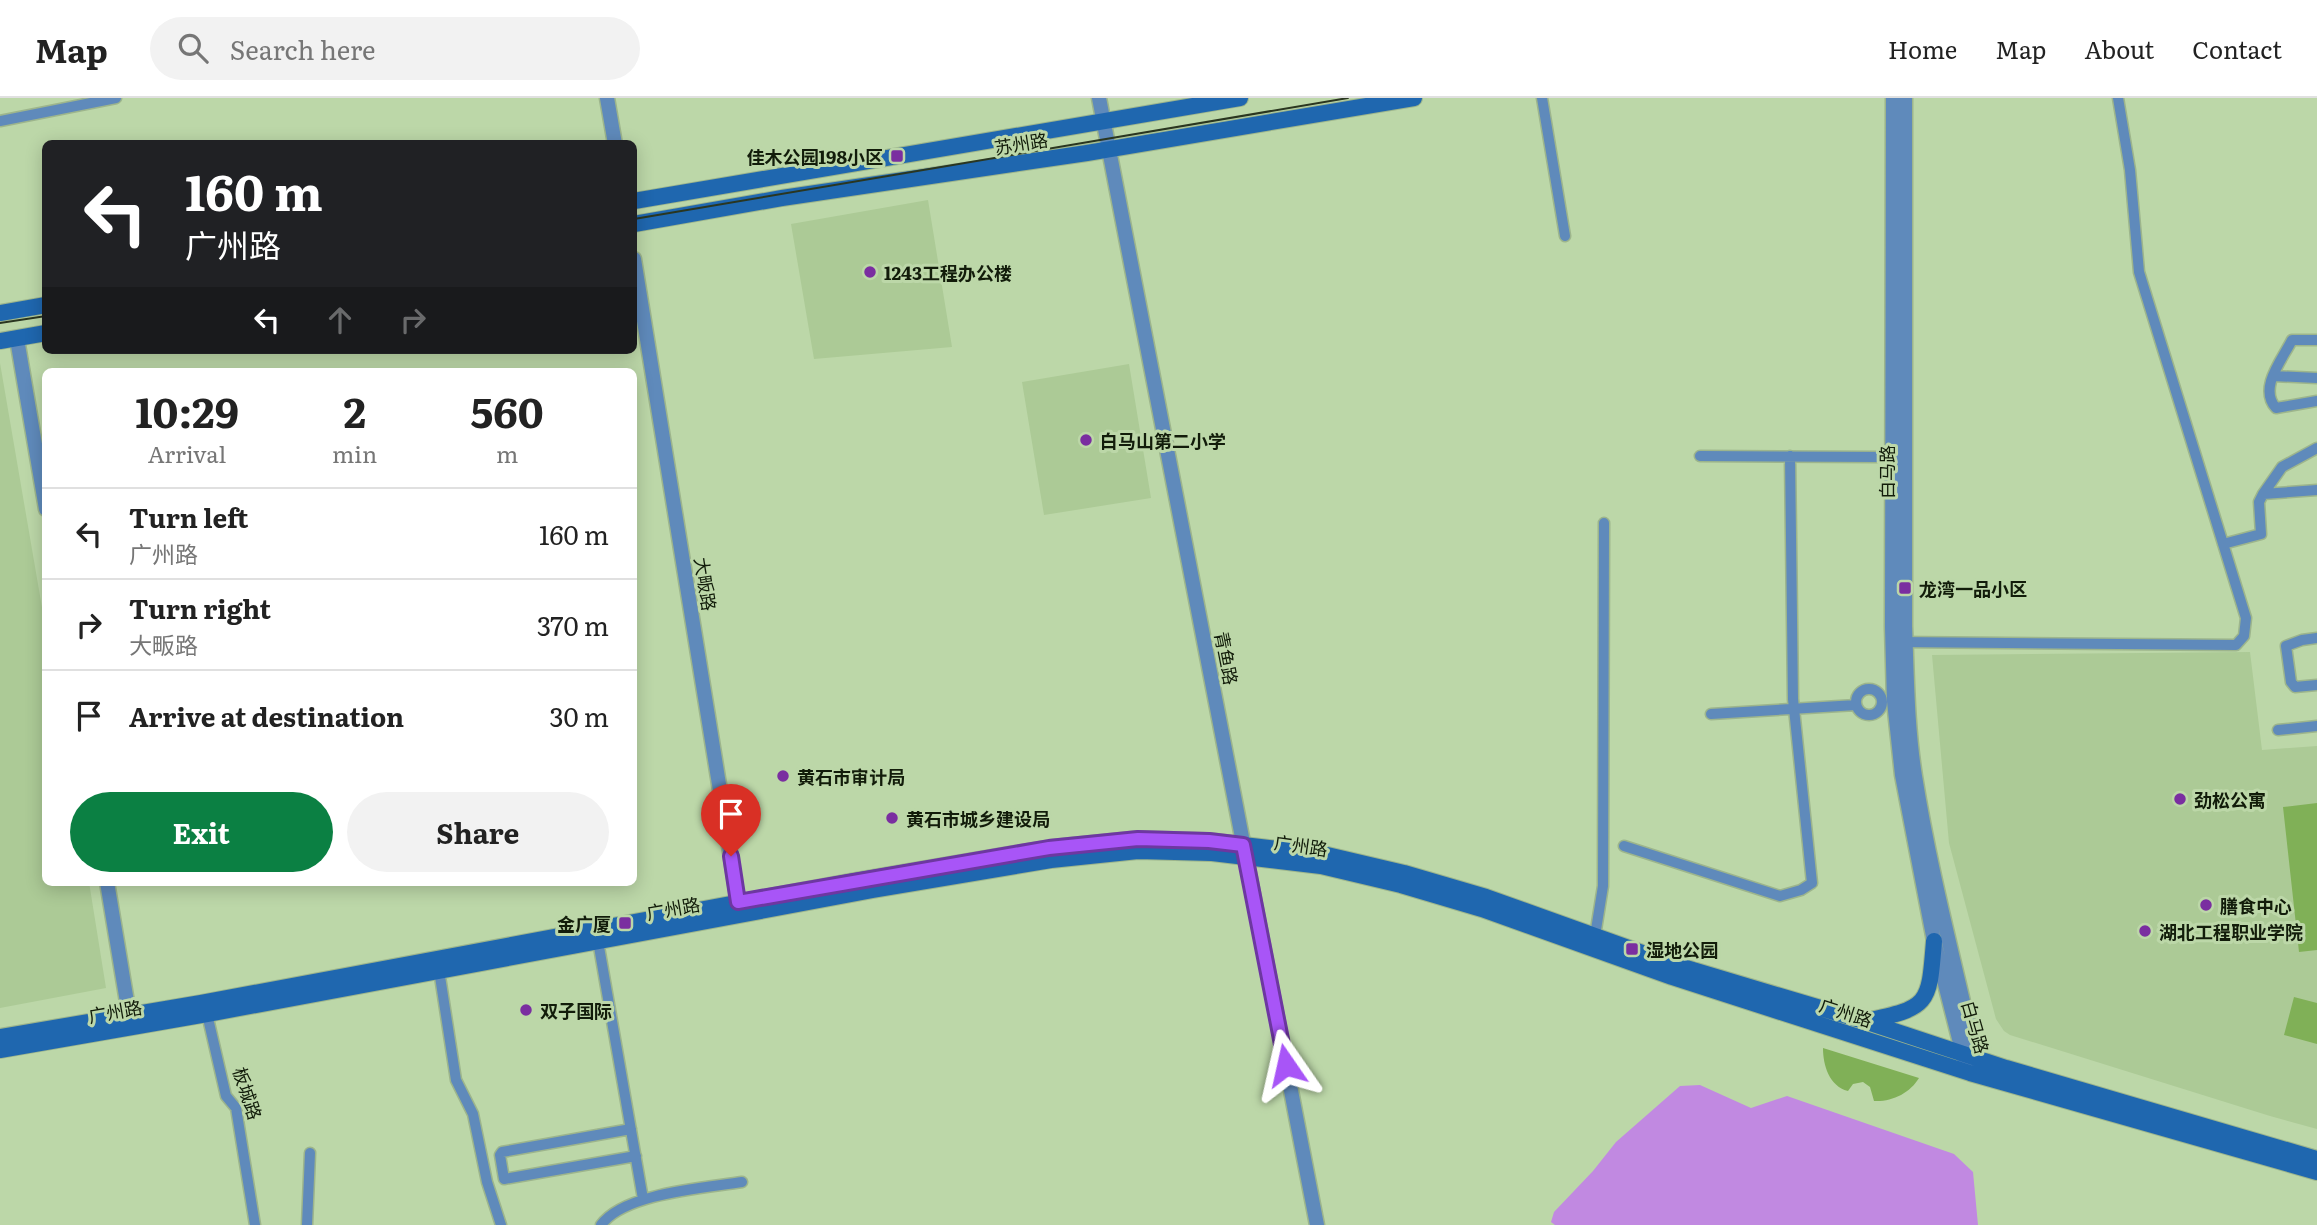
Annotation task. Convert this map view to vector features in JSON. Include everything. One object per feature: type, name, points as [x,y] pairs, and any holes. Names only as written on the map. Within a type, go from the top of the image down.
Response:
[{"type":"main road","name":"苏州路","points":[[637,200],[1240,98]]},
{"type":"main road","name":"苏州路","points":[[637,223],[1414,98]]},
{"type":"main road","points":[[0,313],[42,306]]},
{"type":"main road","points":[[0,341],[42,334]]},
{"type":"main road","name":"广州路","points":[[0,1050],[130,1021],[739,909],[1051,860],[1138,851],[1324,854],[1404,873],[1486,897],[1676,965],[1864,1021],[1969,1061],[2317,1172]]},
{"type":"main road","name":"广州路","points":[[1244,851],[1321,866],[1447,898],[1672,977],[2317,1159]]},
{"type":"main road","name":"广州路","points":[[0,1037],[207,1014],[598,941],[739,909]]},
{"type":"main road","points":[[1864,1021],[1904,1012],[1919,1005],[1930,986],[1934,941]]},
{"type":"street","points":[[0,121],[116,98]]},
{"type":"street","points":[[607,98],[614,140]]},
{"type":"street","name":"青鱼路","points":[[1099,98],[1317,1225]]},
{"type":"street","points":[[1542,98],[1565,236]]},
{"type":"street","name":"白马路","points":[[1893,98],[1899,642],[1915,775],[1969,1061]]},
{"type":"street","name":"白马路","points":[[1905,98],[1899,642],[1894,701],[1902,775],[1934,941],[1969,1061]]},
{"type":"street","points":[[1899,642],[2236,645],[2244,636],[2246,618],[2139,272],[2130,170],[2118,98]]},
{"type":"street","name":"大畈路","points":[[637,278],[739,909]]},
{"type":"street","points":[[17,339],[42,486]]},
{"type":"street","points":[[2317,340],[2292,340],[2273,376],[2268,392],[2276,408],[2317,401]]},
{"type":"street","points":[[2273,376],[2317,377]]},
{"type":"street","points":[[2223,544],[2260,534],[2259,502],[2263,494],[2282,467],[2317,448]]},
{"type":"street","points":[[1700,456],[1882,457]]},
{"type":"street","points":[[1624,846],[1780,896],[1801,890],[1812,883],[1794,709],[1790,456]]},
{"type":"street","points":[[2263,494],[2317,489]]},
{"type":"street","points":[[1595,936],[1604,886],[1604,523]]},
{"type":"street","points":[[2317,638],[2286,646],[2291,682],[2295,687],[2317,685]]},
{"type":"street","points":[[1880,689],[1882,714],[1864,715],[1856,705],[1857,696],[1863,690],[1880,689]]},
{"type":"street","points":[[1711,714],[1856,705]]},
{"type":"street","points":[[2278,730],[2317,726]]},
{"type":"street","points":[[108,886],[130,1021]]},
{"type":"street","points":[[598,941],[643,1199]]},
{"type":"street","points":[[439,970],[456,1080],[473,1114],[487,1182],[501,1225]]},
{"type":"street","name":"板城路","points":[[207,1014],[226,1096],[236,1108],[256,1225]]},
{"type":"street","points":[[505,1179],[500,1154],[502,1152],[631,1129]]},
{"type":"street","points":[[307,1225],[310,1153]]},
{"type":"street","points":[[487,1182],[636,1156]]},
{"type":"street","points":[[601,1225],[615,1211],[643,1199],[743,1182]]},
{"type":"shaded area","points":[[928,200],[952,347],[814,359],[791,224]]},
{"type":"shaded area","points":[[0,363],[42,608],[42,886],[90,886],[106,988],[0,1008]]},
{"type":"shaded area","name":"白马山第二小学","points":[[1129,364],[1151,498],[1044,515],[1022,382]]},
{"type":"shaded area","name":"湖北工程职业学院","points":[[2250,652],[2262,750],[2317,746],[2317,1129],[2004,1031],[1996,1019],[1949,843],[1932,655]]},
{"type":"shaded area","points":[[1700,1085],[1751,1108],[1787,1096],[1954,1154],[1973,1172],[1978,1225],[1555,1225],[1551,1222],[1554,1212],[1616,1142],[1680,1086]]},
{"type":"green space","points":[[2317,803],[2317,950],[2299,952],[2283,807]]},
{"type":"green space","points":[[2294,997],[2317,1003],[2317,1044],[2284,1035]]},
{"type":"green space","points":[[1823,1048],[1919,1078],[1900,1096],[1874,1101],[1870,1087],[1863,1082],[1853,1084],[1848,1091],[1836,1085],[1826,1068]]},
{"type":"tram line","points":[[637,218],[1348,98]]},
{"type":"tram line","points":[[0,323],[42,317]]},
{"type":"place","name":"佳木公园198小区","points":[[897,156]]},
{"type":"place","name":"1243工程办公楼","points":[[870,272]]},
{"type":"place","name":"白马山第二小学","points":[[1086,440]]},
{"type":"place","name":"龙湾一品小区","points":[[1905,588]]},
{"type":"place","name":"黄石市审计局","points":[[783,776]]},
{"type":"place","name":"劲松公寓","points":[[2180,799]]},
{"type":"place","name":"黄石市城乡建设局","points":[[892,818]]},
{"type":"place","name":"膳食中心","points":[[2206,905]]},
{"type":"place","name":"金广厦","points":[[625,923]]},
{"type":"place","name":"湖北工程职业学院","points":[[2145,931]]},
{"type":"place","name":"湿地公园","points":[[1632,949]]},
{"type":"place","name":"双子国际","points":[[526,1010]]},
{"type":"route","points":[[731,856],[738,902],[1049,848],[1138,839],[1243,845],[1286,1065]]}]
